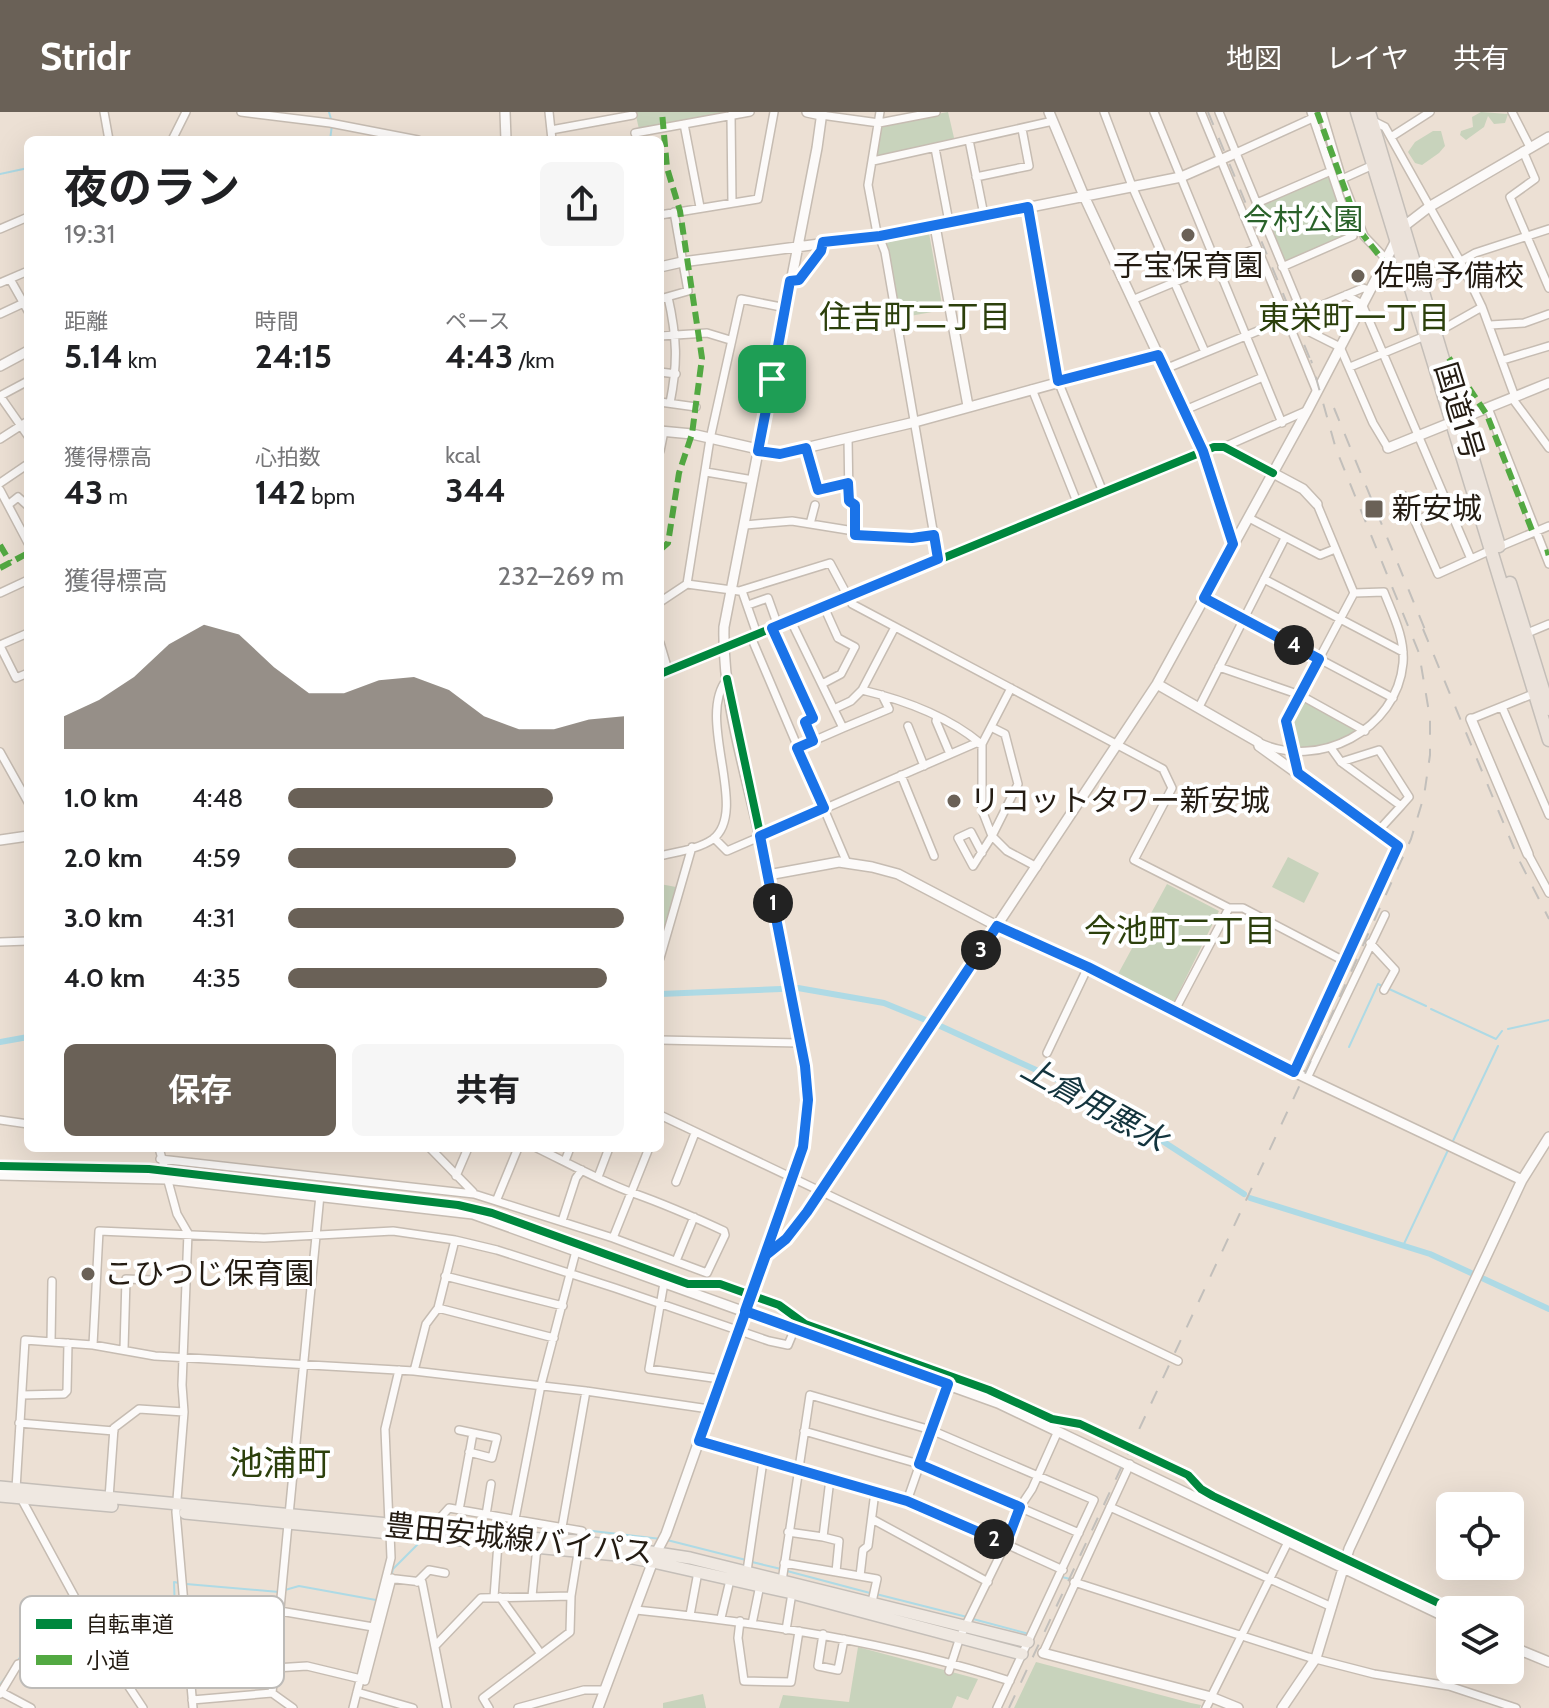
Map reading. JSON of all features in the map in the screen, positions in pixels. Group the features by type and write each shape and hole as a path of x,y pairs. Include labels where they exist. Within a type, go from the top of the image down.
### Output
{"highway":[{"name":"国道1号","path":"1357,112 1403,227 1421,284 1430,335"},
{"name":"国道1号","path":"1370,116 1397,240 1549,709"},
{"name":"国道1号","path":"1495,548 1533,694 1549,740"}],"main road":[{"name":"豊田安城線バイパス","path":"0,1487 19,1493 389,1529 498,1543 579,1547"},
{"name":"豊田安城線バイパス","path":"0,1496 19,1493 109,1498 176,1508"},
{"name":"豊田安城線バイパス","path":"389,1529 431,1528 747,1571 872,1602 1022,1654"},
{"name":"豊田安城線バイパス","path":"655,1557 730,1580 963,1632 1028,1642"}],"street":[{"path":"104,112 108,136"},
{"path":"174,136 186,112"},
{"path":"241,112 397,136"},
{"path":"334,112 334,124"},
{"path":"505,112 506,136"},
{"path":"549,112 552,136"},
{"path":"590,112 591,123"},
{"path":"551,130 632,114 636,136 750,112"},
{"path":"664,214 758,199 774,112"},
{"path":"807,112 879,123 936,112"},
{"path":"880,112 868,185 915,422 938,559"},
{"path":"1104,112 1132,186 1205,352"},
{"path":"1154,112 1282,423"},
{"path":"1201,112 1317,392"},
{"path":"1219,112 1310,332 1340,347 1373,423 1388,448 1549,383"},
{"path":"664,266 796,245 880,236 1181,177 1323,112 1342,179 1364,236 1386,259"},
{"path":"1391,137 1430,112"},
{"path":"1512,112 1535,179 1510,197 1549,288"},
{"path":"598,1708 666,1534 803,1147 808,1100 800,1043 723,649 724,627 737,591 758,451 817,148 821,113"},
{"path":"731,115 732,202"},
{"path":"1282,267 1353,236 1312,115"},
{"path":"1370,116 1385,127 1460,261 1490,325 1513,398 1549,448"},
{"path":"873,161 1022,129 1051,117 1084,196 1203,451 1233,544"},
{"path":"684,124 700,207"},
{"path":"976,177 1029,166 1022,129"},
{"path":"766,1255 786,1239 822,1190 1157,684 1307,411 1403,227 1429,207 1549,137"},
{"path":"969,140 984,215"},
{"path":"935,148 949,222"},
{"path":"1342,179 1398,149"},
{"path":"1257,203 1331,171"},
{"path":"1028,207 1058,381 1103,492"},
{"path":"670,403 676,374 677,335 664,298 688,291 674,212"},
{"path":"0,229 24,219"},
{"path":"935,226 968,406"},
{"path":"1421,284 1480,251 1549,229"},
{"path":"790,281 799,280 821,251 823,242"},
{"path":"1132,300 1257,248"},
{"path":"0,283 24,273"},
{"path":"10,279 24,299"},
{"path":"1303,313 1363,288 1369,290"},
{"path":"1346,295 1362,304 1471,559"},
{"path":"687,584 710,439 741,299 786,308"},
{"path":"0,314 24,303"},
{"path":"1350,367 1430,335 1482,307"},
{"path":"1490,325 1524,323 1549,314"},
{"path":"1165,369 1287,319"},
{"path":"664,336 707,333 730,340"},
{"path":"1503,360 1549,346"},
{"path":"0,366 24,353"},
{"path":"664,431 780,454 915,422 1158,355"},
{"path":"664,372 676,374"},
{"path":"1185,410 1263,377"},
{"path":"0,439 24,423 0,396 24,383"},
{"path":"1032,389 1077,502"},
{"path":"664,402 696,407"},
{"path":"1488,408 1549,564"},
{"path":"664,672 1307,411"},
{"path":"1538,435 1549,430"},
{"path":"848,438 849,501 855,505 855,535 912,538 934,535"},
{"path":"1224,447 1303,489 1317,504 1354,593"},
{"path":"806,448 818,490 848,483"},
{"path":"0,483 24,467"},
{"path":"706,472 753,480"},
{"path":"0,490 24,535"},
{"path":"1404,496 1438,574 1549,526"},
{"path":"8,505 18,497 24,502"},
{"path":"810,524 815,505"},
{"path":"1415,521 1447,507"},
{"path":"1249,518 1320,555 1335,549"},
{"path":"745,525 792,521 854,531"},
{"path":"1199,707 1285,538"},
{"path":"664,599 687,584 737,591 830,563 852,604 1163,769 1172,788 1134,860 1229,908 1243,908 1346,962"},
{"path":"1264,579 1403,652"},
{"path":"0,593 24,582"},
{"path":"737,591 748,605 754,636 797,748 847,863"},
{"path":"1157,684 1258,742 1293,752 1331,748 1365,731 1381,716 1393,698 1401,674 1403,652 1396,621 1384,592 1354,593"},
{"path":"1298,773 1286,721 1354,593"},
{"path":"748,605 768,598 775,627 813,718 805,722 813,741"},
{"path":"1204,598 1393,698"},
{"path":"822,684 841,674 855,647 838,638 824,607"},
{"path":"791,621 843,728"},
{"path":"1525,634 1549,624"},
{"path":"834,709 851,701 862,690 895,627"},
{"path":"24,635 0,645 16,678 24,675"},
{"path":"1219,667 1300,695 1365,731"},
{"path":"664,855 714,838 724,816 724,771 714,718 720,687 727,679"},
{"path":"1011,688 982,744 982,810 992,836 1007,851 1037,867"},
{"path":"862,690 949,720 982,744"},
{"path":"1533,694 1471,719 1528,854 1549,893"},
{"path":"797,748 889,709 882,695"},
{"path":"1502,707 1549,815"},
{"path":"937,716 936,721 950,754"},
{"path":"908,726 924,766"},
{"path":"982,853 1018,784 1005,734 991,727"},
{"path":"1258,742 1259,746 1398,846 1294,1072"},
{"path":"714,838 727,851 976,743 982,744"},
{"path":"1331,748 1341,762 1401,806"},
{"path":"1341,762 1379,750 1409,797 1379,830"},
{"path":"0,752 24,795"},
{"path":"901,775 934,856"},
{"path":"0,840 24,837"},
{"path":"664,944 692,847"},
{"path":"768,875 823,864 847,863 898,874 1294,1072 1522,1180"},
{"path":"1175,1010 1229,908"},
{"path":"1307,1078 1385,915"},
{"path":"0,942 24,941"},
{"path":"1370,943 1395,970 1384,990"},
{"path":"1047,1053 1088,967"},
{"path":"664,1040 800,1043"},
{"path":"664,1118 822,1190 1178,1361"},
{"path":"0,1120 24,1123"},
{"path":"676,1182 695,1133"},
{"path":"1282,1708 1316,1658 1360,1524 1522,1180 1549,1137"},
{"path":"159,1152 177,1214 188,1233 184,1412 176,1508 182,1596"},
{"path":"434,1152 474,1194"},
{"path":"456,1176 466,1152"},
{"path":"497,1199 516,1152"},
{"path":"160,1159 474,1194 613,1238 707,1273 725,1235 724,1231 651,1197 632,1193 546,1152"},
{"path":"565,1161 568,1152"},
{"path":"598,1177 607,1152"},
{"path":"613,1238 647,1152"},
{"path":"562,1221 576,1178 582,1170"},
{"path":"0,1175 166,1179 473,1214 998,1403 1436,1612"},
{"path":"281,1596 320,1195"},
{"path":"676,1261 694,1217"},
{"path":"93,1345 99,1231 264,1238 393,1231 497,1250 788,1345 795,1328"},
{"path":"414,1371 426,1324 438,1308 455,1240"},
{"path":"515,1519 541,1385 576,1251"},
{"path":"445,1276 563,1306"},
{"path":"124,1349 126,1279 152,1280"},
{"path":"51,1342 52,1281"},
{"path":"664,1283 649,1369 720,1379"},
{"path":"438,1308 554,1338"},
{"path":"74,1596 19,1493 19,1423 25,1340 93,1345 155,1356 414,1371 709,1409"},
{"path":"22,1395 64,1394 67,1391 68,1343"},
{"path":"355,1708 390,1578 385,1429 399,1370"},
{"path":"907,1501 948,1384"},
{"path":"562,1527 586,1391"},
{"path":"782,1581 810,1395 931,1430 1094,1500 997,1708"},
{"path":"109,1498 114,1428 139,1409 184,1412"},
{"path":"19,1423 114,1431"},
{"path":"459,1430 497,1438 492,1458 469,1452"},
{"path":"804,1431 919,1464 1079,1533"},
{"path":"949,1667 1020,1507 1039,1475 1058,1431"},
{"path":"459,1510 473,1433"},
{"path":"699,1441 907,1501 1063,1570"},
{"path":"747,1571 763,1461"},
{"path":"1130,1464 1043,1653 1197,1693 1209,1702 1226,1708"},
{"path":"823,1537 830,1479"},
{"path":"486,1515 491,1484"},
{"path":"860,1576 863,1550 868,1546 875,1492"},
{"path":"1110,1507 1332,1607"},
{"path":"431,1528 449,1508 582,1531 571,1596 570,1632 483,1698 489,1708"},
{"path":"872,1519 988,1582"},
{"path":"788,1532 839,1541 836,1572"},
{"path":"1209,1702 1288,1542"},
{"path":"498,1543 497,1597 541,1654"},
{"path":"532,1596 537,1547"},
{"path":"784,1563 877,1579 872,1602"},
{"path":"417,1582 429,1570 445,1573"},
{"path":"690,1615 698,1572"},
{"path":"390,1578 422,1582 447,1708"},
{"path":"360,1692 373,1627 390,1578"},
{"path":"721,1618 730,1580"},
{"path":"1074,1582 1316,1658 1374,1674 1449,1686 1516,1708"},
{"path":"752,1624 760,1585"},
{"path":"786,1630 792,1593"},
{"path":"435,1646 481,1598 571,1596"},
{"path":"636,1610 721,1618 823,1634 1010,1681"},
{"path":"284,1612 373,1627"},
{"path":"740,1621 738,1638 744,1681 791,1682 799,1631"},
{"path":"823,1634 818,1666 838,1670 844,1639"},
{"path":"1524,1652 1549,1662"},
{"path":"20,1663 1,1693 31,1708"},
{"path":"284,1667 307,1666 361,1679"},
{"path":"130,1688 143,1708"},
{"path":"272,1693 273,1688"},
{"path":"522,1707 584,1690 604,1690"},
{"path":"360,1692 413,1708"},
{"path":"192,1704 272,1693 294,1708"},
{"path":"1209,1702 1238,1708"}],"green space":[{"path":"635,112 740,112 639,129"},
{"path":"948,112 955,142 875,159 881,124"},
{"path":"1481,112 1508,114 1505,123 1494,124 1488,116 1484,127 1466,140 1460,135 1461,131 1473,127 1472,117"},
{"path":"1433,131 1441,131 1445,146 1422,165 1415,163 1408,152 1415,142"},
{"name":"今村公園","path":"1328,175 1349,229 1347,235 1285,263 1260,206"},
{"path":"929,233 943,310 899,318 885,243"},
{"path":"1300,699 1359,729 1359,732 1327,746 1298,749 1289,721"},
{"path":"1288,857 1319,873 1304,903 1272,887"},
{"path":"1167,884 1219,911 1174,1002 1118,974"},
{"path":"664,885 676,887 664,930"},
{"path":"858,1647 978,1679 968,1700 957,1696 952,1708 779,1708 783,1695 849,1702"},
{"path":"1036,1662 1201,1705 1200,1708 1014,1708"},
{"path":"703,1694 706,1708 663,1708 663,1703"}],"waterway":[{"path":"329,112 331,119"},
{"path":"331,136 332,125"},
{"path":"0,174 24,169"},
{"path":"1349,1047 1378,984 1382,986"},
{"name":"上倉用悪水","path":"798,988 884,1003 928,1021"},
{"path":"1387,988 1426,1006"},
{"name":"上倉用悪水","path":"664,994 781,989"},
{"path":"1431,1009 1496,1039 1502,1031"},
{"path":"1508,1029 1549,1020"},
{"name":"上倉用悪水","path":"938,1025 1093,1096 1244,1194"},
{"name":"上倉用悪水","path":"0,1042 24,1038"},
{"path":"1452,1143 1498,1046"},
{"path":"1403,1246 1449,1148"},
{"name":"上倉用悪水","path":"1250,1198 1430,1254 1549,1309"},
{"path":"447,1516 450,1512 471,1515"},
{"path":"584,1530 661,1539"},
{"path":"391,1577 393,1569 422,1540"},
{"path":"667,1540 746,1560"},
{"path":"752,1562 781,1569"},
{"path":"787,1571 870,1593"},
{"path":"1062,1577 1074,1580"},
{"path":"174,1596 174,1582 179,1583"},
{"path":"186,1584 279,1592"},
{"path":"285,1590 299,1586 376,1600"},
{"path":"876,1594 967,1617"},
{"path":"973,1619 1029,1634"},
{"path":"0,1685 20,1657"}],"railway":[{"path":"1208,112 1315,371"},
{"path":"1009,1708 1304,1076 1411,839 1424,796 1430,755 1430,718 1419,653 1336,449 1311,360"},
{"path":"1334,408 1428,637"},
{"path":"1423,629 1518,858 1549,919"}],"marked path":[{"path":"662,112 667,168 680,211 702,358 692,434 679,473 668,543 664,546"},
{"path":"1317,112 1360,231 1403,286"},
{"path":"1449,358 1487,415 1533,533"},
{"path":"0,545 10,562"},
{"path":"1545,553 1549,552"},
{"path":"0,568 24,555"}],"cycle path":[{"path":"664,672 1214,447 1224,447 1273,473"},
{"path":"727,679 765,857 805,1066 808,1100 803,1147 766,1255"},
{"path":"0,1166 149,1169 458,1205 492,1213 688,1284 720,1284 779,1305 805,1324 989,1390 1052,1419 1080,1424 1188,1475 1213,1496 1436,1602"}],"place":[{"name":"子宝保育園","path":"1188,235"},
{"name":"佐鳴予備校","path":"1358,276"},
{"name":"新安城","path":"1374,509"},
{"name":"リコットタワー新安城","path":"954,801"},
{"name":"こひつじ保育園","path":"88,1274"}],"district":[{"name":"住吉町二丁目","path":"915,317"},
{"name":"東栄町一丁目","path":"1354,318"},
{"name":"今池町二丁目","path":"1180,931"},
{"name":"池浦町","path":"280,1463"}],"route":[{"path":"772,379 758,451 780,454 806,448 818,490 848,483 849,501 855,505 855,535 912,538 934,535 938,559 772,628 813,718 805,722 813,741 797,748 824,808 760,836 805,1066 808,1100 803,1147 745,1311 948,1384 919,1464 1020,1507 1006,1544 907,1501 699,1441 709,1409 745,1311 766,1255 786,1239 807,1212 997,926 1088,967 1294,1072 1398,846 1298,773 1286,721 1319,659 1204,598 1233,544 1203,451 1158,355 1058,381 1028,207 880,236 823,242 821,251 799,280 790,281 772,379"}]}
